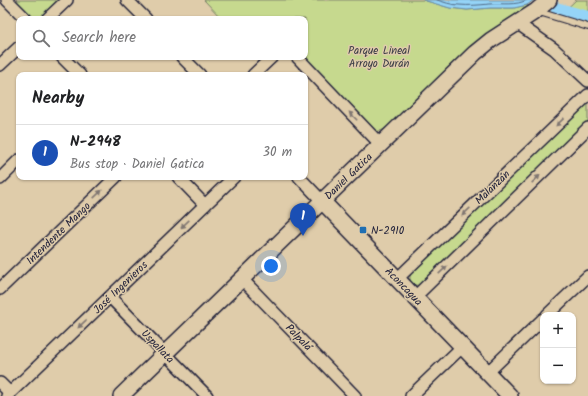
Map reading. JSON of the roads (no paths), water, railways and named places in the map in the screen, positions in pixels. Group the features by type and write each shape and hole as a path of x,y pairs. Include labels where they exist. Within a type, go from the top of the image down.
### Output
{"main road":[{"name":"Daniel Gatica","path":"121,396 475,53 491,40 536,11 549,0"},
{"name":"Aconcagua","path":"322,201 510,396"}],"street":[{"path":"7,0 23,16"},
{"path":"50,16 67,0"},
{"path":"127,0 143,16"},
{"path":"517,23 554,49 588,81"},
{"path":"0,65 16,50"},
{"path":"65,60 77,72"},
{"path":"185,60 197,72"},
{"path":"256,72 269,60"},
{"path":"300,60 380,144"},
{"name":"Malanzán","path":"397,279 588,95"},
{"path":"415,298 588,128"},
{"path":"0,178 16,163"},
{"name":"Intendente Mango","path":"0,289 113,180"},
{"path":"181,180 205,204"},
{"name":"José Ingenieros","path":"9,395 231,180"},
{"name":"Aconcagua","path":"302,180 322,201"},
{"path":"550,312 588,276"},
{"name":"Palpalá","path":"242,278 355,396"},
{"name":"Uspallata","path":"110,297 206,396"},
{"path":"487,373 540,322"},
{"path":"412,396 462,347"},
{"path":"0,383 9,395"}],"lane":[{"path":"536,11 588,27"}],"water":[{"path":"423,0 534,0 527,5 514,8 467,10 450,8"}],"waterway":[{"path":"556,8 588,17"}],"place":[{"name":"N-2910","path":"363,230"},
{"name":"N-2948","path":"303,236"}],"park label":[{"name":"Parque Lineal Arroyo Durán","path":"379,56"}]}
